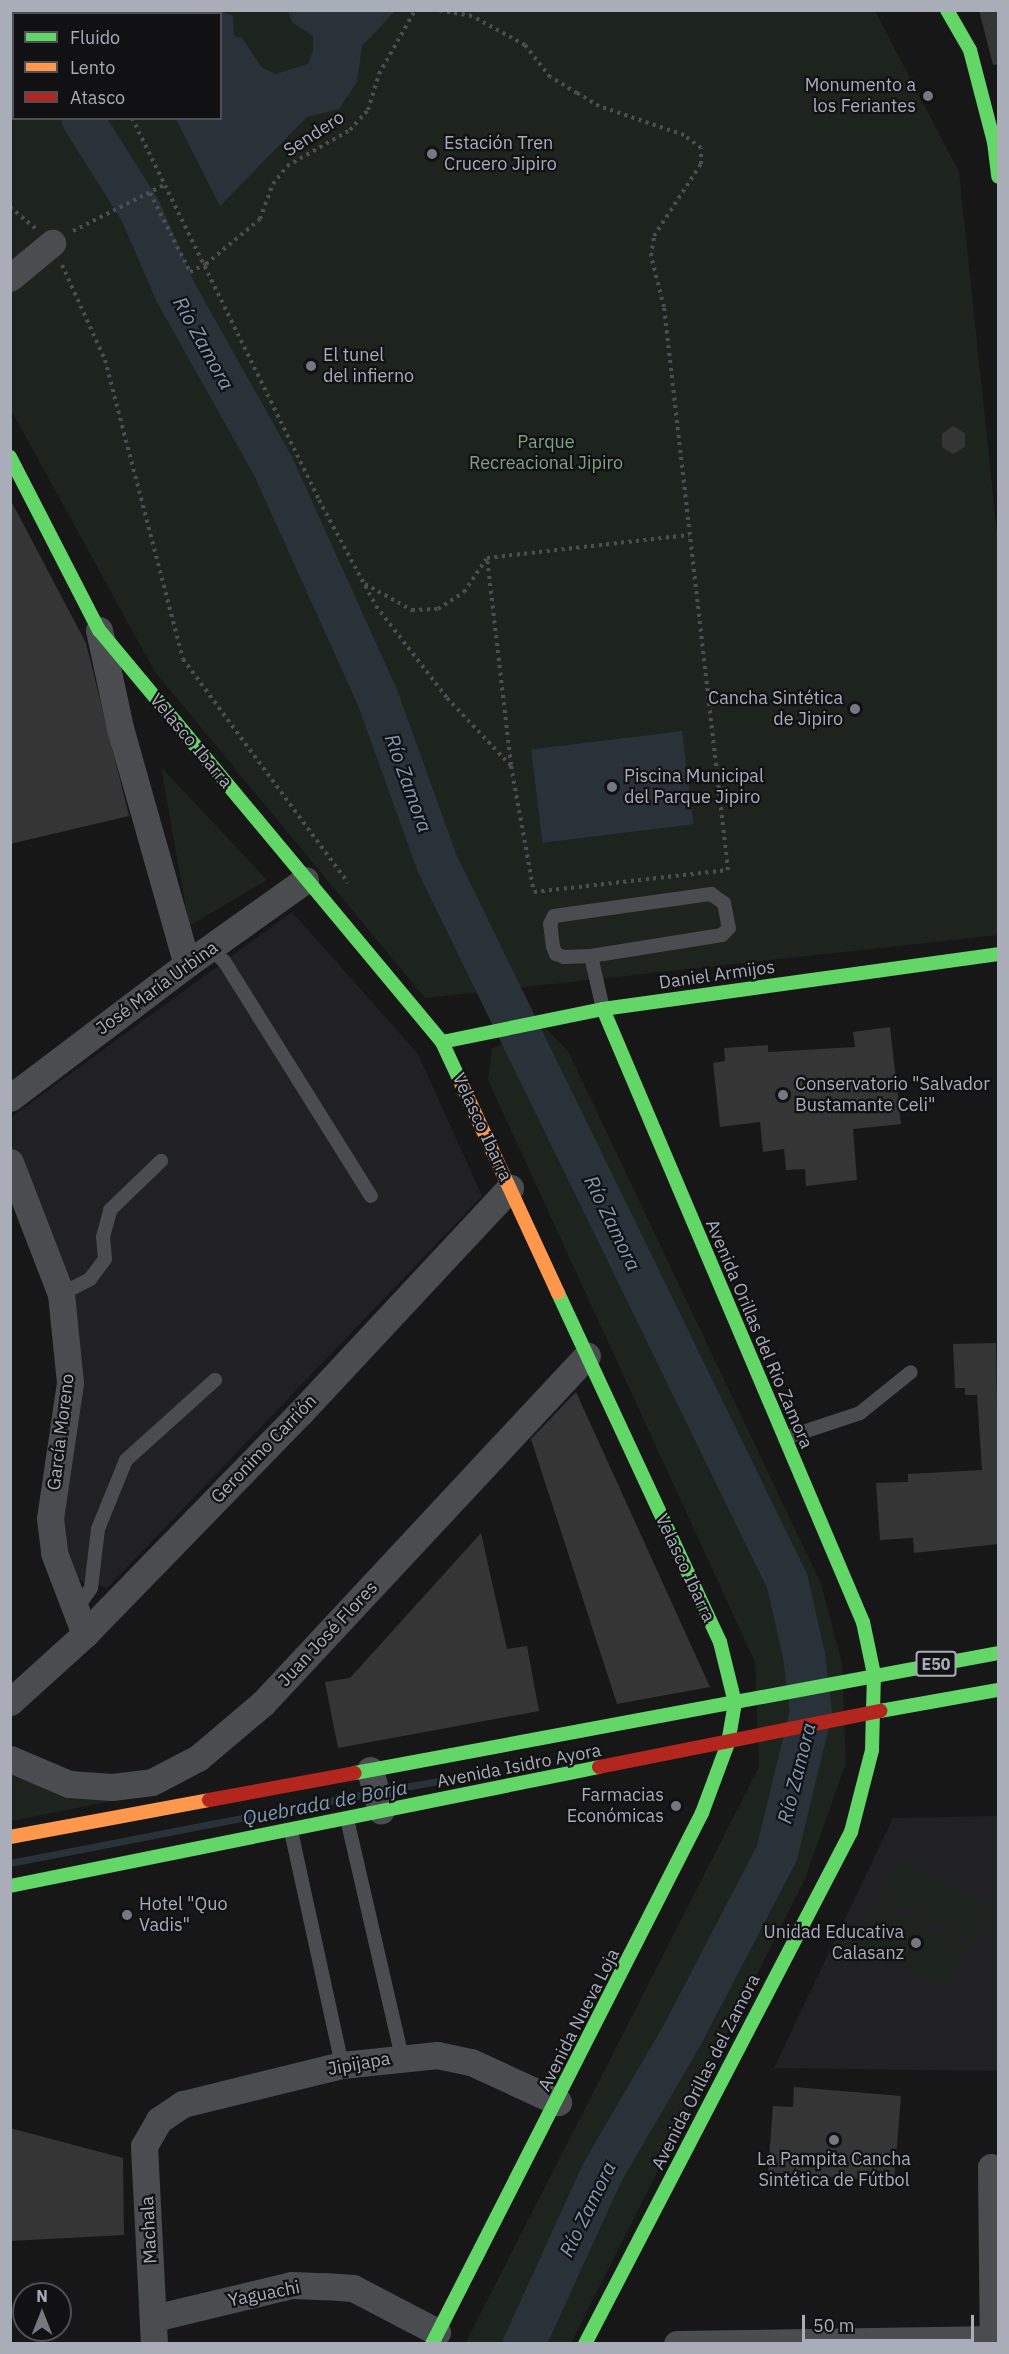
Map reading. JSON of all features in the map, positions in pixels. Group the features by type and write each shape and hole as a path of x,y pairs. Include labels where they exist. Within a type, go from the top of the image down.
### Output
{"main road":[{"path":"947,10 970,50 997,142 999,177"},
{"name":"Velasco Ibarra","path":"10,457 99,630 442,1042 720,1642 735,1703"},
{"name":"Daniel Armijos","path":"442,1042 603,1010 999,954"},
{"name":"Avenida Orillas del Rio Zamora","path":"603,1010 783,1438 864,1622 869,1675"},
{"name":"Avenida Isidro Ayora","path":"10,1836 735,1703 869,1675 999,1653"},
{"name":"Avenida Orillas del Zamora","path":"585,2343 851,1832 864,1793 869,1675"},
{"name":"Avenida Isidro Ayora","path":"10,1886 868,1713 999,1690"},
{"name":"Avenida Nueva Loja","path":"435,2338 558,2102 702,1813 728,1743 735,1703"}],"street":[{"path":"10,278 52,243"},
{"name":"Velasco Ibarra","path":"99,630 120,728 187,964"},
{"name":"José María Urbina","path":"10,1098 187,964 305,880"},
{"name":"García Moreno","path":"10,1162 61,1294 70,1383 50,1518 54,1553 80,1622"},
{"name":"Geronimo Carrión","path":"10,1702 80,1622 300,1413 510,1188"},
{"name":"Juan José Flores","path":"10,1759 69,1784 112,1787 152,1782 198,1758 263,1703 587,1356"},
{"path":"370,1770 381,1811"},
{"path":"10,1903 76,1871"},
{"name":"Jipijapa","path":"159,2120 183,2104 342,2065 437,2055 471,2062 558,2102"},
{"name":"Machala","path":"154,2331 144,2146 159,2120"},
{"path":"677,2343 995,2340 991,2167"},
{"name":"Yaguachi","path":"154,2331 291,2285 353,2288 435,2338"}],"lane":[{"path":"711,894 724,903 729,928 722,935 591,956 556,954 550,924 554,916 711,894"},
{"path":"210,949 224,961 371,1196"},
{"path":"591,956 603,1010"},
{"path":"61,1294 90,1279 105,1259 103,1237 110,1210 162,1161"},
{"path":"783,1438 860,1413 911,1372"},
{"path":"80,1622 91,1588 98,1529 126,1460 215,1380"},
{"path":"347,1819 402,2057"},
{"path":"291,1831 342,2065"}],"path":[{"name":"Sendero","path":"148,194 190,272 206,264 260,219 273,184 287,166 350,130 368,110 379,74 415,10"},
{"path":"438,10 472,16 525,45 550,77 599,106 684,135 701,148 701,164 654,236 651,255 664,307 728,870 534,892 511,766 487,558"},
{"path":"133,120 206,264 318,500 376,606 447,698 511,766"},
{"path":"82,225 166,184"},
{"path":"52,243 105,360 183,659 351,886"},
{"path":"364,584 412,610 438,609 464,592 487,558 689,535"}],"shaded area":[{"path":"122,11 220,11 233,16 234,36 242,38 262,68 276,74 308,64 313,51 313,36 292,22 288,11 395,11 362,46 357,82 339,109 307,117 220,206 177,120 222,120 222,12"},
{"name":"Piscina Municipal del Parque Jipiro","path":"682,731 693,824 543,843 531,750"},
{"path":"292,912 418,1054 482,1196 107,1588 78,1580 49,1522 76,1389 11,1154 10,1118"},
{"name":"Unidad Educativa Calasanz","path":"998,1816 998,2071 774,2068 893,1818"}],"green space":[{"name":"Parque Recreacional Jipiro","path":"11,11 875,11 959,172 998,542 998,935 425,998 155,672 11,410"},
{"path":"161,767 267,880 189,926"},
{"path":"546,1029 568,1051 821,1584 842,1664 846,1763 804,1881 571,2343 465,2344 759,1767 755,1662 488,1080 492,1048"},
{"path":"10,1775 73,1798 117,1800 11,1821"},
{"path":"900,1860 993,1907 974,1944 881,1897"},
{"path":"880,1904 967,1947 947,1988 860,1945"}],"building":[{"path":"979,10 999,10 999,64 993,65"},
{"path":"953,426 965,433 965,447 953,454 942,447 942,434"},
{"path":"10,499 86,643 129,816 10,844"},
{"name":"Conservatorio \"Salvador Bustamante Celi\"","path":"890,1027 901,1124 853,1129 857,1180 806,1186 805,1169 786,1170 784,1149 763,1152 760,1122 720,1127 713,1063 725,1061 724,1048 768,1045 768,1052 855,1047 853,1032"},
{"path":"996,1343 999,1544 914,1553 913,1538 880,1540 876,1483 908,1482 908,1474 982,1470 977,1395 965,1395 965,1388 955,1388 953,1344"},
{"path":"576,1392 710,1687 617,1704 531,1439"},
{"path":"481,1533 507,1649 527,1646 539,1711 338,1748 325,1682 350,1678"},
{"name":"La Pampita Cancha Sintética de Fútbol","path":"794,2087 901,2096 894,2182 768,2172 773,2106 793,2107"},
{"path":"10,2128 123,2158 124,2235 10,2241"}],"waterway":[{"name":"Río Zamora","path":"83,120 140,210 176,293 273,466 377,696 437,863 787,1581 804,1655 811,1712 777,1853 684,2032 602,2173 524,2344"},
{"name":"Quebrada de Borja","path":"381,1791 491,1772"},
{"name":"Quebrada de Borja","path":"10,1863 370,1793"}],"traffic: fast":[{"path":"947,10 970,50 994,142 998,177"},
{"path":"10,457 99,630 442,1042 461,1083"},
{"path":"442,1042 603,1009 998,954"},
{"path":"603,1009 863,1622 874,1674"},
{"path":"558,1293 720,1642 735,1703"},
{"path":"355,1773 998,1653"},
{"path":"585,2344 851,1832 872,1750 874,1674"},
{"path":"880,1711 998,1690"},
{"path":"432,2344 702,1813 728,1743 735,1703"},
{"path":"10,1886 599,1767"}],"traffic: slow":[{"path":"461,1083 558,1293"},
{"path":"10,1837 209,1800"}],"traffic: jam":[{"path":"599,1767 880,1711"},
{"path":"209,1800 355,1773"}],"place":[{"name":"Monumento a los Feriantes","path":"928,96"},
{"name":"Estación Tren Crucero Jipiro","path":"432,154"},
{"name":"El tunel del infierno","path":"311,366"},
{"name":"Cancha Sintética de Jipiro","path":"855,709"},
{"name":"Piscina Municipal del Parque Jipiro","path":"612,787"},
{"name":"Conservatorio \"Salvador Bustamante Celi\"","path":"783,1095"},
{"name":"Farmacias Económicas","path":"676,1806"},
{"name":"Hotel \"Quo Vadis\"","path":"127,1915"},
{"name":"Unidad Educativa Calasanz","path":"916,1943"},
{"name":"La Pampita Cancha Sintética de Fútbol","path":"834,2140"}]}
